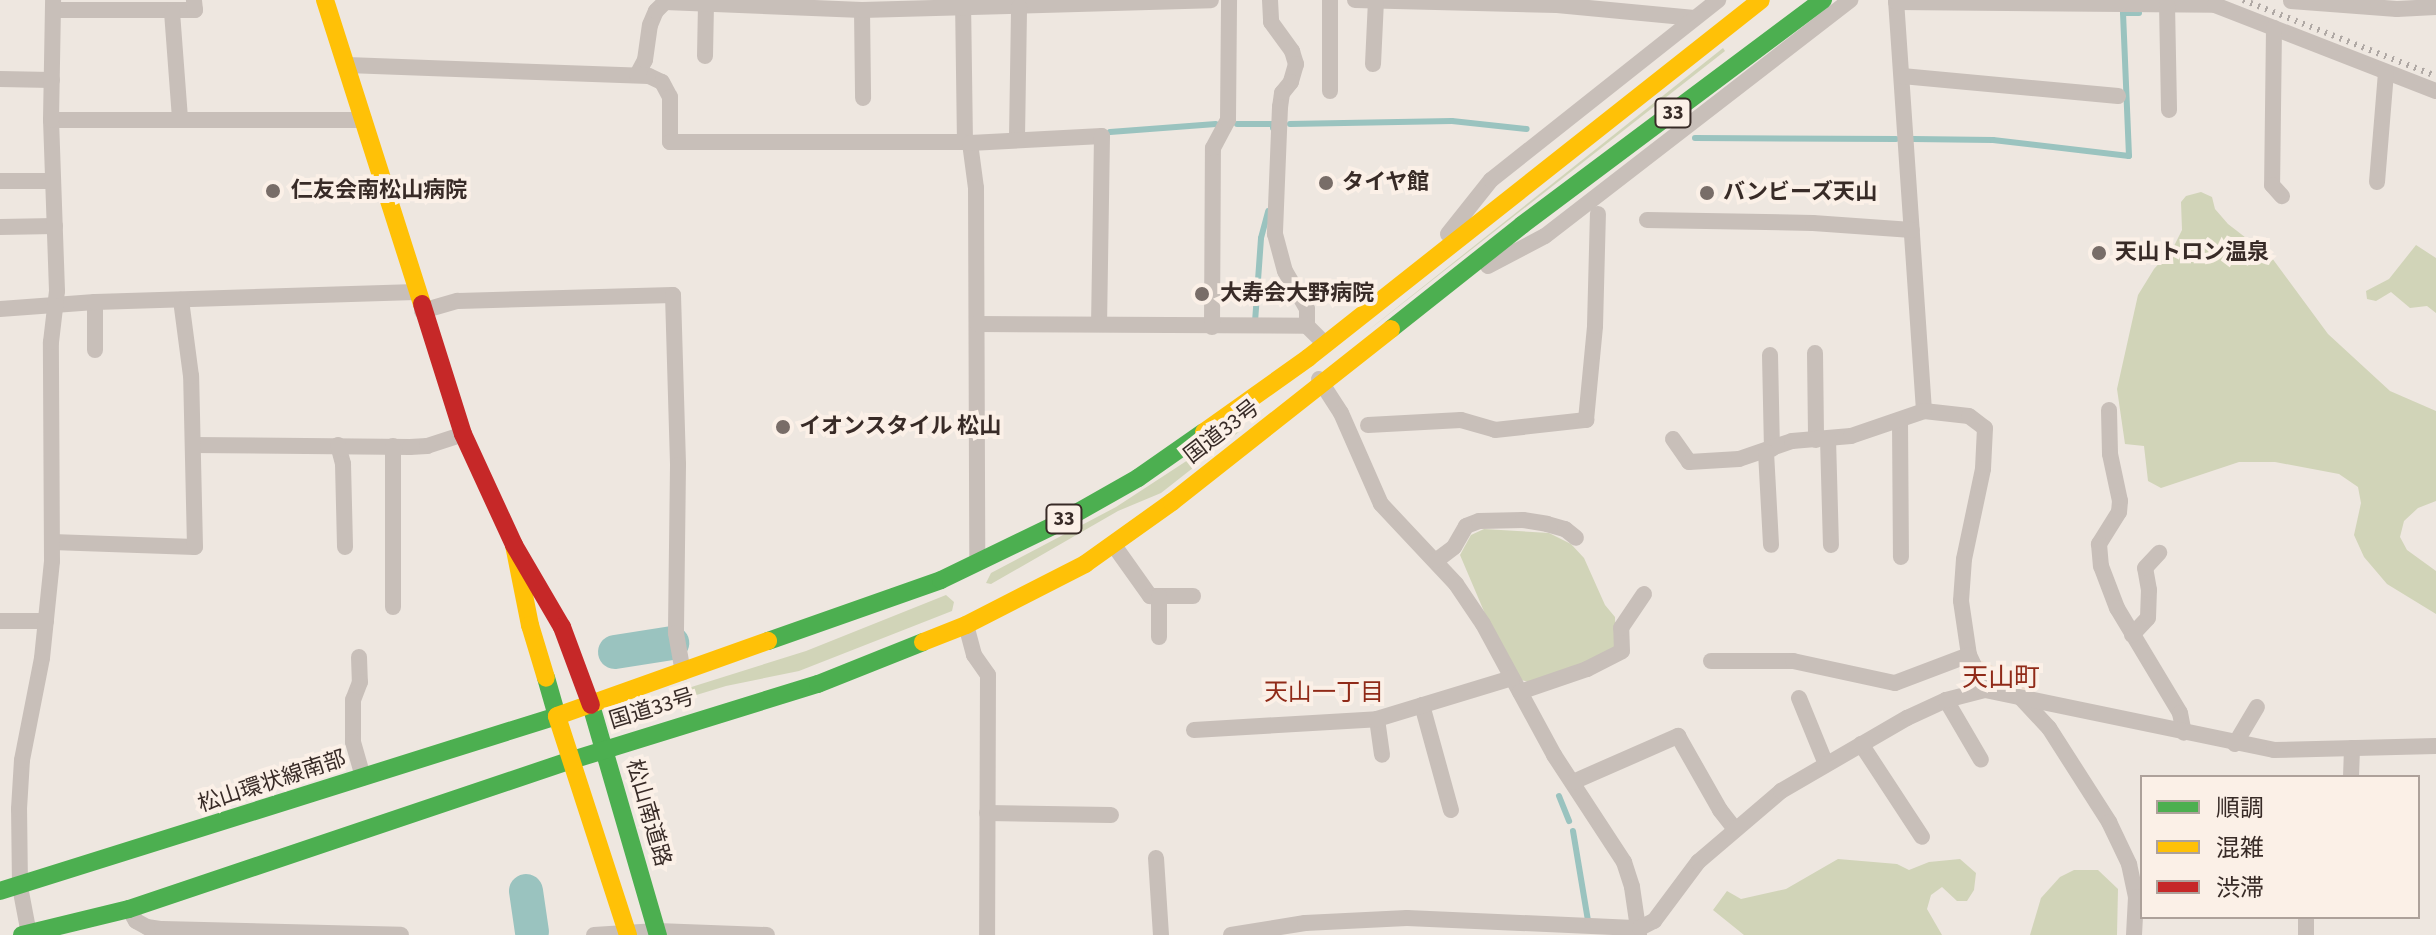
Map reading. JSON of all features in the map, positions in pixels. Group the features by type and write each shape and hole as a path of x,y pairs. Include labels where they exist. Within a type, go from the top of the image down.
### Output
{"main road":[{"path":"325,0 463,434 514,545 530,625 627,933"},
{"name":"国道33号","path":"557,716 941,580 1138,478 1308,358 1503,200 1761,0"},
{"name":"国道33号","path":"572,760 818,684 966,625 1085,564 1522,225 1823,0"},
{"name":"松山南道路","path":"514,545 562,627 591,705 658,933"},
{"name":"松山環状線南部","path":"0,891 557,716"},
{"path":"25,934 129,909 572,760"}],"street":[{"path":"25,934 20,887 22,760 46,621 52,542 51,342 55,306 51,120 53,5 172,12 195,10 194,0"},
{"path":"637,75 645,60 650,25 665,1 862,10 1211,0"},
{"path":"1212,327 1213,148 1228,120 1229,0"},
{"path":"1270,0 1271,22 1292,51 1296,64 1280,107 1275,234 1285,271 1307,309 1307,326 1325,344"},
{"path":"1330,0 1330,91"},
{"path":"1355,0 1596,5 1694,18"},
{"path":"1373,64 1376,0"},
{"path":"1414,275 1491,180 1718,0"},
{"path":"1432,296 1545,236 1850,0"},
{"path":"1924,411 1896,1 2215,5 2436,91"},
{"path":"2291,1 2397,9 2436,7"},
{"path":"705,56 706,3"},
{"path":"2167,4 2175,102"},
{"path":"963,5 968,142 976,188 977,563"},
{"path":"1017,138 1019,7"},
{"path":"862,10 863,98"},
{"path":"172,12 180,118"},
{"path":"2274,28 2272,185 2282,196"},
{"path":"347,65 656,78 667,87 670,142 968,142 1102,136 1099,324"},
{"path":"2377,182 2386,72"},
{"path":"1902,76 2118,96"},
{"path":"0,79 52,80"},
{"path":"51,120 364,120"},
{"path":"0,181 53,181"},
{"path":"1368,425 1446,420 1495,430 1586,420 1595,326 1598,214"},
{"path":"1647,220 1813,223 1912,230"},
{"path":"0,227 55,226"},
{"path":"0,309 95,302 416,292"},
{"path":"422,311 458,301 673,295 678,465 676,621 683,672"},
{"path":"52,542 195,547 191,376 181,300"},
{"path":"95,302 95,350"},
{"path":"977,324 1307,326"},
{"path":"1815,353 1831,545"},
{"path":"1770,355 1771,545"},
{"path":"1308,358 1341,413 1381,504 1437,560 1483,624 1573,782 1624,862 1639,932"},
{"path":"2109,410 2110,454 2120,501 2119,512 2099,544 2101,566 2117,608 2180,713 2184,733"},
{"path":"1673,439 1689,462 1739,459 1792,441 1851,436 1924,411 1969,416 1985,428 1983,469 1961,583 1969,655 1985,690"},
{"path":"1900,421 1901,557"},
{"path":"193,445 427,446 463,434"},
{"path":"338,445 343,464 345,547"},
{"path":"393,446 393,607"},
{"path":"1437,560 1454,547 1466,526 1479,521 1523,520 1547,524 1565,529 1576,538"},
{"path":"1113,544 1150,596 1193,596"},
{"path":"2132,635 2148,618 2149,590 2145,568 2159,553"},
{"path":"1194,730 1377,719 1422,705 1587,669 1622,651 1621,628 1644,594"},
{"path":"1159,596 1159,637"},
{"path":"0,621 46,621"},
{"path":"966,625 974,655 988,675 987,935"},
{"path":"1711,661 1793,661 1895,683 1969,655"},
{"path":"359,657 360,682 353,700 353,742 363,778"},
{"path":"1231,935 1256,929 1354,927 1639,932 1654,921 1698,862 1781,791 1861,744 1946,700 1985,690 2274,750 2436,746"},
{"path":"1799,698 1826,764"},
{"path":"2021,698 2049,728 2136,870 2134,935"},
{"path":"1946,700 1981,760"},
{"path":"1422,705 1451,810"},
{"path":"2235,744 2257,707"},
{"path":"1377,719 1382,755"},
{"path":"1573,782 1678,736 1720,810 1735,829"},
{"path":"1861,744 1922,837"},
{"path":"2351,775 2352,748"},
{"path":"987,813 1111,815"},
{"path":"1156,858 1161,935"},
{"path":"129,909 136,921 147,927 206,932 401,935"},
{"path":"594,935 767,935"}],"green space":[{"path":"1723,48 1725,51 1361,336"},
{"path":"2201,192 2212,197 2215,209 2228,224 2272,258 2328,334 2390,391 2436,411 2436,501 2418,508 2404,521 2400,537 2407,550 2436,571 2436,614 2387,584 2364,557 2354,535 2361,503 2358,487 2339,474 2275,462 2239,462 2161,488 2148,481 2144,446 2125,444 2117,389 2138,295 2154,269 2173,248 2182,230 2181,202 2186,196"},
{"path":"2416,245 2436,258 2436,313 2427,306 2410,308 2391,292 2376,301 2367,299 2366,291 2389,279"},
{"path":"1237,428 1240,431 1161,493 1118,511 991,584 986,583 991,573 1116,507"},
{"path":"1484,529 1549,533 1571,544 1584,558 1605,605 1615,617 1616,647 1586,663 1532,683 1521,680 1486,616 1460,555 1471,535"},
{"path":"946,595 954,602 952,611 799,671 726,686 637,713 634,710 634,705 806,651"},
{"path":"1838,859 1897,864 1909,870 1929,862 1960,859 1976,873 1974,890 1967,901 1957,901 1942,887 1931,895 1927,909 1942,935 1744,935 1713,910 1727,891 1741,899 1786,889"},
{"path":"2074,870 2098,870 2118,889 2117,935 2030,935 2041,898 2060,877"}],"shaded area":[{"path":"1977,659 2023,679 2035,693 1992,682"}],"waterway":[{"path":"1913,139 1993,140 2129,156 2123,13 2139,13"},
{"path":"1290,124 1452,121 1527,129"},
{"path":"1110,132 1216,124"},
{"path":"1237,124 1273,124 1273,128"},
{"path":"1695,138 1896,139"},
{"path":"1255,322 1261,238 1268,211"},
{"path":"615,652 672,643"},
{"path":"1559,796 1569,821"},
{"path":"1573,831 1588,921"},
{"path":"526,891 532,932"}],"railway":[{"path":"2243,0 2436,76"}],"traffic: fast":[{"path":"1391,329 1522,225 1823,0"},
{"path":"768,641 941,580 1057,524 1138,478 1204,432"},
{"path":"572,760 818,684 923,642"},
{"path":"0,891 557,716 546,678"},
{"path":"591,705 658,935"},
{"path":"22,935 129,909 572,760"}],"traffic: slow":[{"path":"325,0 422,304"},
{"path":"1204,432 1308,358 1761,0"},
{"path":"923,642 966,625 1085,564 1172,502 1391,329"},
{"path":"514,545 530,625 546,678"},
{"path":"628,935 557,716 768,641"}],"traffic: jam":[{"path":"422,304 463,434 514,545 562,627 591,705"}],"place":[{"name":"タイヤ館","path":"1326,183"},
{"name":"仁友会南松山病院","path":"273,191"},
{"name":"バンビーズ天山","path":"1707,193"},
{"name":"天山トロン温泉","path":"2099,253"},
{"name":"大寿会大野病院","path":"1202,294"},
{"name":"イオンスタイル 松山","path":"783,427"}],"district":[{"name":"天山町","path":"2001,678"},
{"name":"天山一丁目","path":"1324,693"}]}
